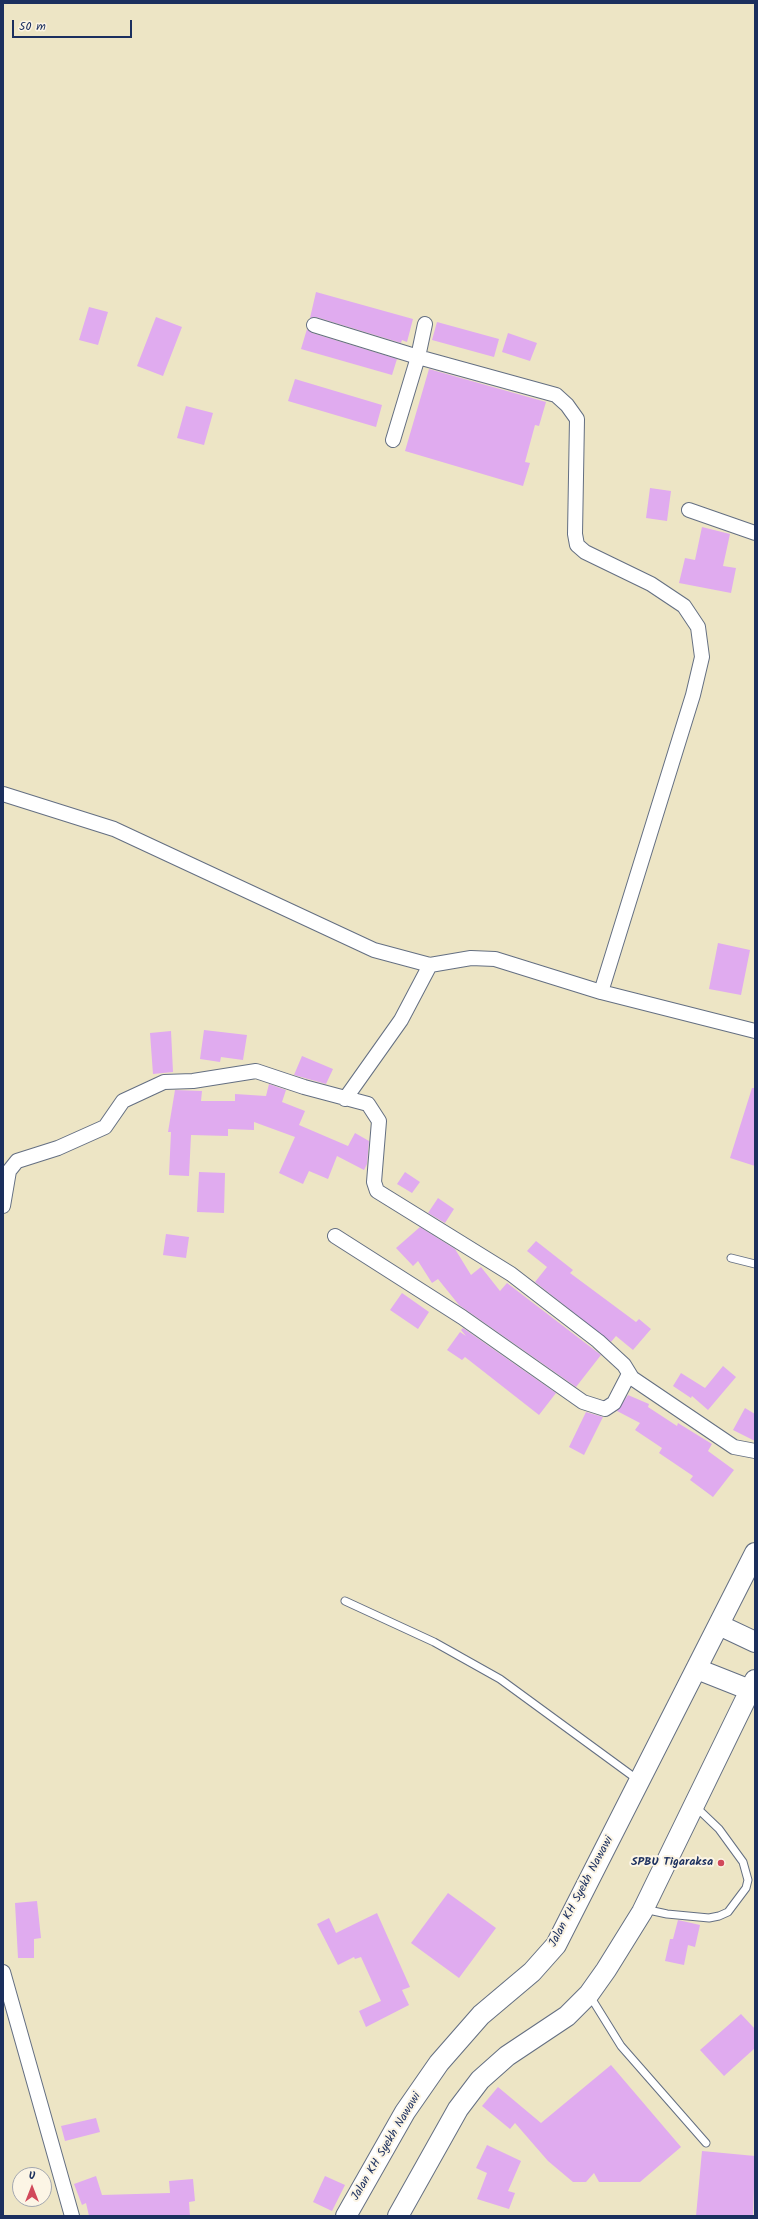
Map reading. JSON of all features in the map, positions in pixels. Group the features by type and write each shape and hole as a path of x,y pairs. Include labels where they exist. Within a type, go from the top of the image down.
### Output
{"main road":[{"name":"Jalan KH Syekh Nawawi","path":"346,2216 405,2112 438,2063 481,2015 532,1972 556,1945 755,1553"},
{"path":"719,1625 755,1642"},
{"path":"398,2216 458,2109 480,2080 507,2056 567,2016 589,1994 606,1970 644,1909 753,1685 697,1668"}],"street":[{"path":"393,440 418,357 425,324"},
{"path":"314,325 418,357 556,395 567,405 577,419 575,534 577,545 585,552 651,584 684,606 698,627 702,658 693,695 601,992"},
{"path":"689,510 755,533"},
{"path":"3,794 114,829 374,950 430,965 471,958 495,959 601,992 755,1031"},
{"path":"345,1099 401,1020 430,965"},
{"path":"3,1206 9,1171 17,1161 58,1148 105,1127 123,1101 164,1082 193,1081 256,1071 345,1099 368,1104 380,1120 374,1182 377,1191 511,1274 598,1341 624,1365 632,1378 734,1447 755,1451"},
{"path":"335,1236 462,1317 583,1402 605,1409 614,1403 629,1374"},
{"path":"3,1972 6,1992 72,2216"}],"lane":[{"path":"731,1258 755,1264"},
{"path":"345,1601 434,1642 500,1679 640,1781"},
{"path":"644,1909 709,1918 719,1916 728,1912 746,1888 746,1870 736,1850 720,1829 694,1805"},
{"path":"589,1994 621,2046 706,2143"}],"building":[{"path":"316,292 413,319 407,342 402,340 401,343 316,317 310,318"},
{"path":"89,307 108,312 98,345 79,340"},
{"path":"156,317 182,327 163,376 137,366"},
{"path":"437,322 499,339 494,357 432,340"},
{"path":"307,329 312,333 397,359 392,375 301,349"},
{"path":"508,333 537,343 530,361 502,352"},
{"path":"429,369 546,402 539,426 535,425 525,462 530,463 523,486 405,451"},
{"path":"295,379 382,405 376,427 288,401"},
{"path":"186,406 213,413 204,445 177,438"},
{"path":"650,488 671,491 667,521 646,518"},
{"path":"702,527 730,534 723,566 736,568 731,593 679,583 685,558 695,560"},
{"path":"718,943 750,950 741,995 709,989"},
{"path":"204,1030 247,1035 243,1060 221,1057 220,1062 200,1059"},
{"path":"171,1031 173,1072 153,1074 150,1033"},
{"path":"302,1056 333,1069 326,1084 294,1075"},
{"path":"269,1084 286,1090 282,1102 305,1111 299,1125 348,1146 355,1133 369,1141 367,1164 364,1170 337,1156 328,1179 309,1171 303,1184 279,1173 295,1137 254,1122 254,1130 228,1129 228,1136 191,1135 189,1176 169,1175 171,1132 168,1132 175,1090 202,1091 201,1101 235,1101 235,1094 266,1096"},
{"path":"752,1088 755,1088 755,1166 730,1158"},
{"path":"199,1172 225,1173 224,1213 197,1212"},
{"path":"405,1172 420,1182 412,1193 397,1184"},
{"path":"438,1198 454,1209 445,1223 428,1213"},
{"path":"420,1227 455,1249 471,1275 481,1267 500,1291 507,1283 601,1355 576,1387 459,1305 438,1279 432,1283 418,1261 413,1266 396,1248"},
{"path":"166,1234 189,1237 186,1258 163,1255"},
{"path":"536,1241 573,1270 570,1273 636,1322 639,1319 651,1329 633,1350 616,1336 611,1342 535,1282 547,1267 527,1251"},
{"path":"402,1293 429,1312 418,1329 390,1310"},
{"path":"463,1328 556,1393 539,1415 465,1357 462,1360 447,1350 460,1332 466,1336 461,1330"},
{"path":"723,1366 736,1377 708,1410 692,1396 691,1398 673,1386 681,1373 705,1388"},
{"path":"628,1395 649,1404 648,1407 677,1426 678,1423 712,1444 708,1451 734,1470 713,1497 690,1480 693,1476 659,1453 662,1448 635,1430 640,1423 617,1411"},
{"path":"745,1408 755,1414 755,1441 733,1430"},
{"path":"586,1412 603,1417 584,1455 569,1447"},
{"path":"448,1893 496,1928 459,1978 411,1943"},
{"path":"37,1901 41,1938 34,1939 34,1958 18,1958 15,1903"},
{"path":"377,1913 410,1987 402,1990 409,2005 366,2027 359,2011 381,2001 361,1957 355,1959 354,1957 338,1965 317,1924 329,1918 336,1933"},
{"path":"678,1920 700,1925 695,1947 688,1945 684,1965 665,1961 670,1939 673,1939"},
{"path":"741,2014 755,2029 755,2048 724,2076 700,2050"},
{"path":"611,2065 681,2147 640,2182 599,2182 594,2173 586,2182 573,2182 548,2161 515,2123 510,2129 482,2106 498,2087 541,2123"},
{"path":"96,2118 100,2132 65,2141 61,2126"},
{"path":"487,2145 521,2161 508,2191 515,2193 509,2209 477,2199 487,2173 476,2168"},
{"path":"702,2151 755,2156 753,2216 696,2216"},
{"path":"96,2176 102,2195 170,2193 169,2181 193,2179 195,2201 189,2202 190,2216 89,2216 86,2203 82,2205 74,2184"},
{"path":"325,2176 345,2185 332,2211 313,2202"}],"place":[{"name":"SPBU Tigaraksa","path":"721,1863"}]}
